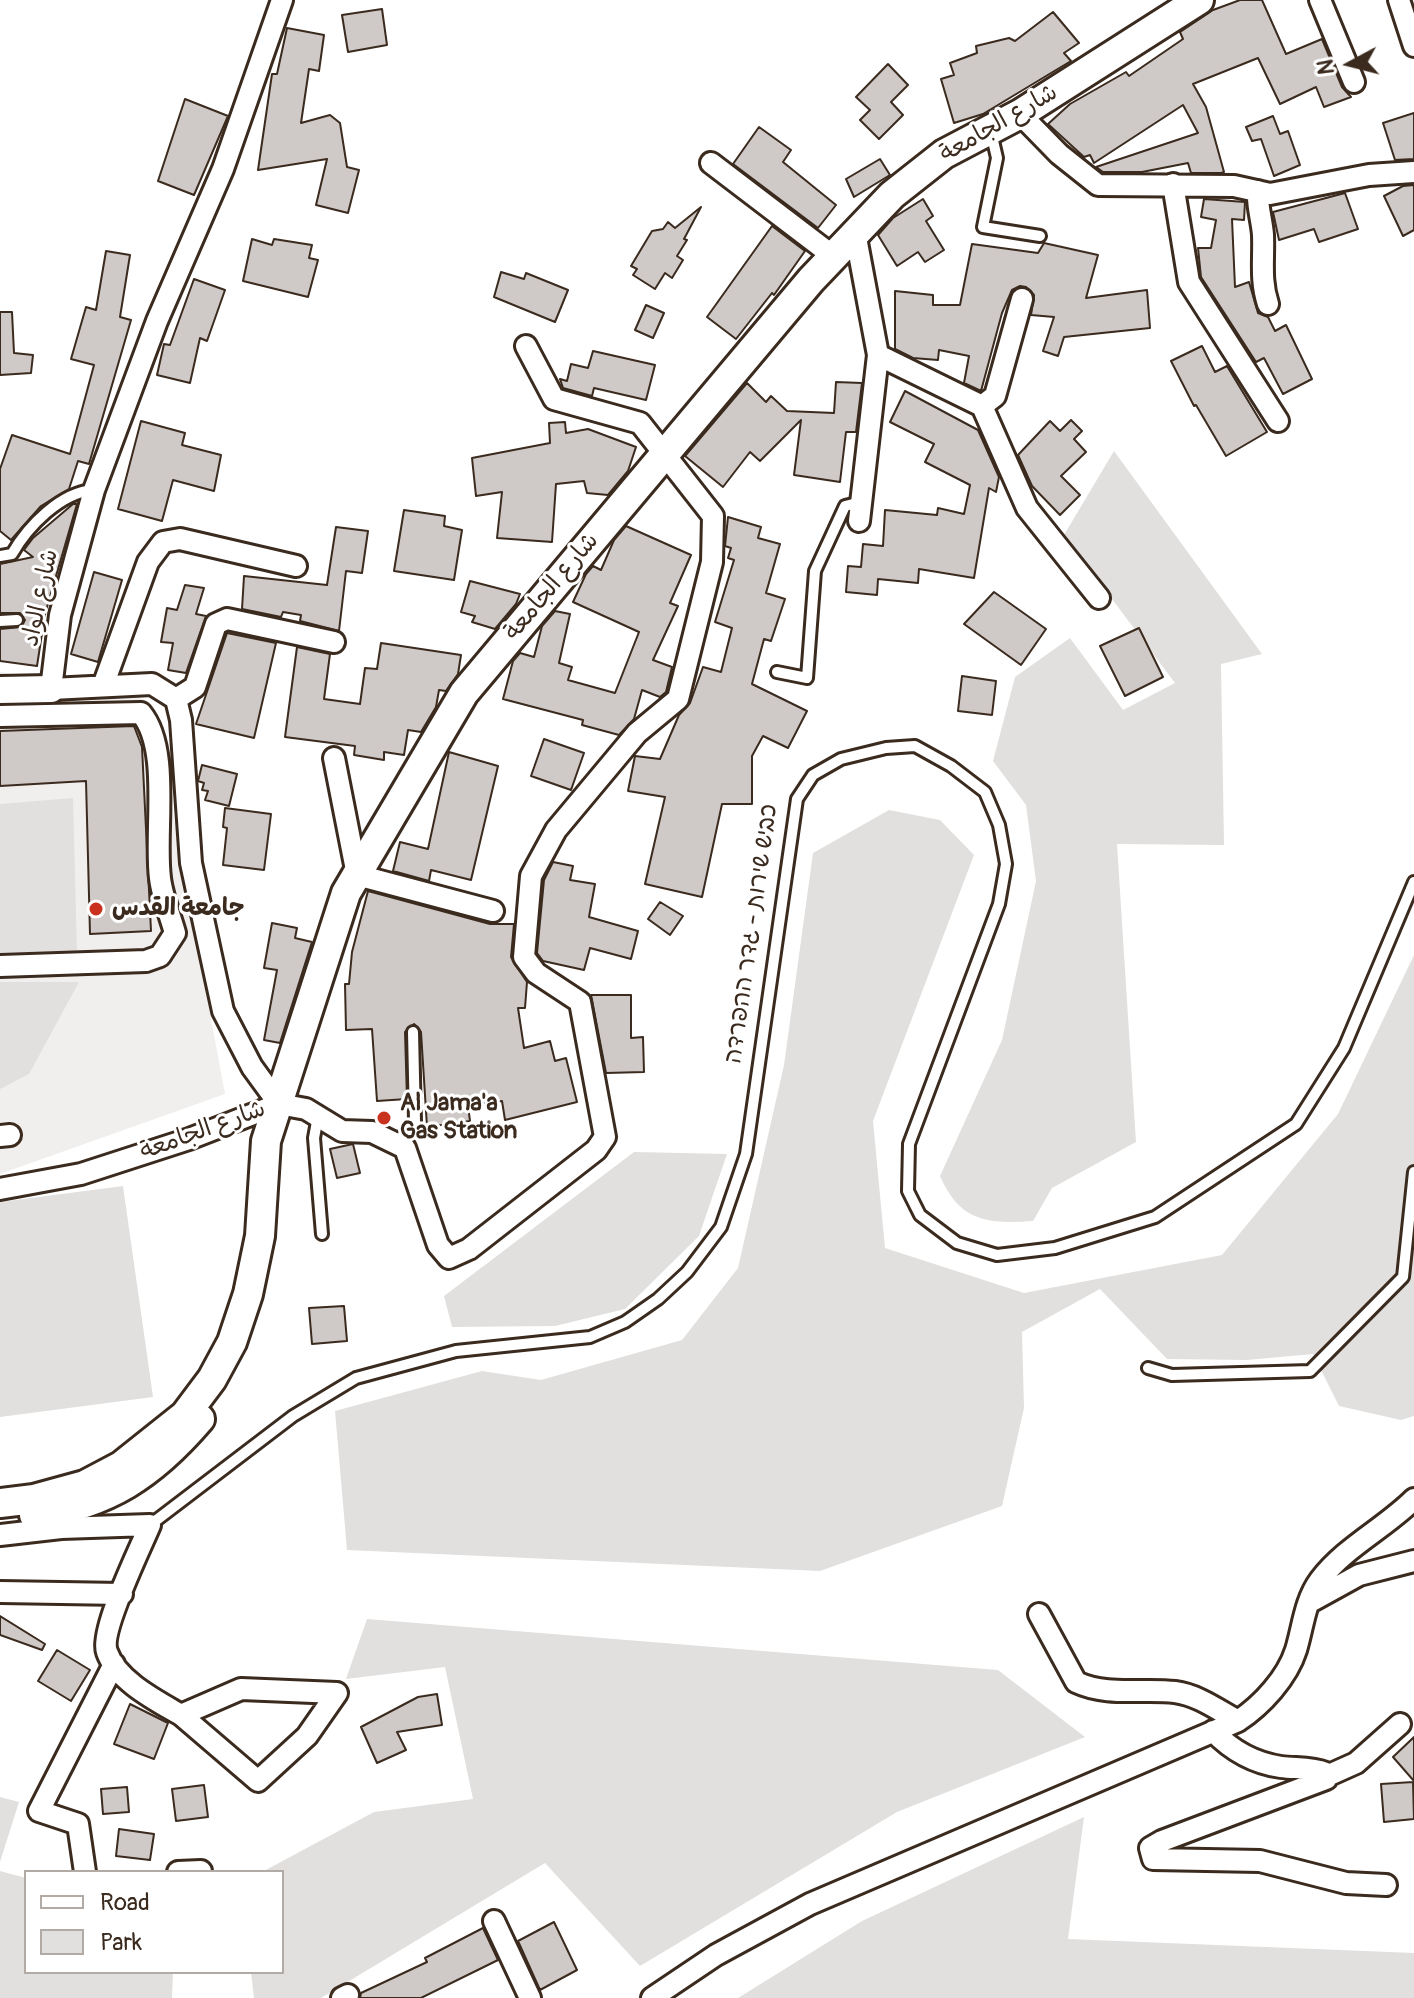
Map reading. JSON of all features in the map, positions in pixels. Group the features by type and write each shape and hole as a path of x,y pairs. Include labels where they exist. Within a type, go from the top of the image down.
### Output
{"main road":[{"name":"شارع الجامعة","path":"279,1104 346,893 464,693 664,452 833,256 892,195 944,154 1020,114 1199,0"},
{"path":"0,1503 34,1499 85,1485 121,1466 185,1415 212,1379 232,1342 248,1294 260,1236 266,1141 279,1104"},
{"path":"0,1520 74,1509 108,1496 172,1451 214,1403 244,1350 268,1280 275,1236 279,1104"}],"street":[{"name":"شارع الواد","path":"51,689 60,615 94,490 157,321 223,169 282,0"},
{"path":"1320,0 1354,82"},
{"path":"1399,0 1414,46"},
{"path":"1020,114 1059,154 1098,185 1234,186 1270,194 1369,175 1414,172"},
{"path":"711,163 833,256"},
{"path":"1173,184 1189,282 1278,421"},
{"path":"1258,191 1257,211 1263,231 1262,285 1268,304"},
{"path":"855,232 878,355 860,511"},
{"path":"982,406 995,396 1022,299"},
{"path":"0,690 152,684 176,699 181,720 191,863 223,1011 252,1067 279,1104 306,1109 342,1131 372,1132 405,1148 438,1245 449,1258 469,1249 596,1150 605,1137 580,1002 536,973 524,957 531,876 556,830 637,733 678,699 712,562 713,516 640,423 554,399 526,346"},
{"path":"878,355 982,406 1027,508 1099,598"},
{"path":"103,686 148,562 163,542 180,539 296,566"},
{"path":"176,699 195,687 216,624 227,619 334,642"},
{"path":"0,716 141,713 151,725 156,760 160,879 175,933 160,956 146,961 0,966"},
{"path":"334,758 357,875 493,911"},
{"name":"شارع الجامعة","path":"0,1189 81,1174 189,1139 279,1104"},
{"path":"652,1998 716,1955 810,1904 1238,1721 1271,1692 1295,1653 1319,1581 1344,1555 1394,1519 1414,1499"},
{"path":"0,1535 61,1528 150,1525 106,1630 106,1651 114,1664 152,1698 181,1715 258,1781 307,1736 337,1693 241,1689 181,1715"},
{"path":"1310,1602 1359,1575 1414,1561"},
{"path":"0,1592 122,1594"},
{"path":"1039,1614 1076,1682 1103,1691 1177,1692 1199,1698 1238,1721"},
{"path":"85,1870 78,1824 39,1811 114,1664"},
{"path":"1386,1885 1346,1883 1260,1861 1219,1858 1162,1862 1149,1855 1150,1848 1162,1841 1289,1790 1318,1784 1327,1776 1356,1763 1400,1724"},
{"path":"1213,1731 1247,1758 1280,1767 1315,1769 1327,1776"},
{"path":"494,1921 530,1998"}],"lane":[{"path":"990,130 997,158 983,227 1040,236"},
{"path":"0,556 12,554 22,536 63,501 78,491 94,490"},
{"path":"777,672 807,678 815,571 845,506 860,511"},
{"path":"0,621 17,620"},
{"name":"כביש שירות - גדר ההפרדה","path":"150,1525 293,1416 356,1378 456,1351 590,1337 625,1322 687,1272 721,1227 746,1154 797,799 813,775 841,759 886,748 915,746 985,792 999,825 1006,864 999,904 909,1144 908,1191 920,1215 957,1243 997,1255 1055,1248 1155,1217 1296,1124 1344,1048 1414,882"},
{"path":"396,1144 415,1121 413,1032"},
{"path":"318,1116 314,1138 322,1234"},
{"path":"1148,1368 1172,1375 1310,1371 1403,1277 1414,1172"}],"shaded area":[{"name":"جامعة القدس","path":"0,672 135,695 153,705 225,1094 0,1174"}],"green space":[{"path":"1114,451 1262,654 1221,664 1224,845 1117,844 1136,1142 1052,1188 1033,1221 989,1220 977,1217 957,1203 940,1176 1002,1040 1036,881 1026,805 993,761 1015,677 1070,638 1123,710 1175,683 1064,535"},
{"path":"73,798 77,951 0,953 0,804"},
{"path":"889,810 940,820 974,855 873,1121 885,1248 1024,1293 1222,1255 1338,1114 1414,955 1414,1416 1401,1420 1339,1406 1313,1354 1247,1360 1167,1359 1100,1289 1022,1332 1024,1408 1002,1506 820,1571 347,1550 335,1411 482,1371 541,1380 682,1340 738,1268 784,1065 813,853"},
{"path":"0,982 79,982 29,1074 0,1089"},
{"path":"634,1152 727,1154 699,1236 625,1309 555,1326 452,1327 444,1296"},
{"path":"123,1186 153,1397 0,1417 0,1202"},
{"path":"367,1619 998,1670 1085,1737 897,1812 640,1966 545,1863 321,1998 254,1998 251,1974 284,1974 284,1870 266,1870 374,1812 473,1799 445,1667 346,1679"},
{"path":"0,1797 19,1802 0,1862"},
{"path":"1084,1817 1068,1939 1414,1953 1414,1998 738,1998 862,1921"},
{"path":"0,1871 24,1877 24,1974 173,1974 172,1998 0,1998"}],"building":[{"path":"1240,0 1262,0 1286,54 1322,39 1342,87 1351,97 1324,107 1316,87 1280,104 1258,58 1193,84 1206,107 1224,172 1221,173 1191,173 1188,163 1142,172 1103,172 1096,167 1198,133 1183,105 1094,163 1090,155 1084,157 1048,124 1070,104 1126,72 1129,76 1183,39 1180,32 1213,10"},
{"path":"382,9 387,45 348,52 342,15"},
{"path":"1053,12 1079,43 1064,53 1071,61 983,114 954,123 941,79 954,75 950,63 977,53 976,46 1009,38 1015,41"},
{"path":"287,28 324,35 319,71 309,69 301,123 330,115 340,123 347,167 359,170 348,213 316,205 327,159 258,170 272,74 277,74"},
{"path":"888,64 908,85 891,102 903,115 879,139 860,120 870,110 856,97"},
{"path":"185,99 228,116 194,195 158,181"},
{"path":"1414,113 1414,159 1395,160 1383,123"},
{"path":"1273,116 1280,134 1288,131 1300,165 1274,176 1261,139 1252,141 1246,127"},
{"path":"759,127 791,150 783,162 836,205 818,228 733,164"},
{"path":"880,159 890,175 854,197 846,179"},
{"path":"1414,185 1414,230 1403,236 1384,196 1403,186"},
{"path":"1345,193 1358,229 1319,242 1314,229 1279,240 1273,212"},
{"path":"923,199 933,216 926,221 944,250 925,262 918,252 897,266 878,235 893,218"},
{"path":"1204,199 1245,202 1244,220 1232,219 1235,287 1249,282 1258,313 1268,317 1275,331 1286,325 1312,379 1283,394 1264,358 1256,362 1201,277 1198,248 1211,248 1216,220 1201,217"},
{"path":"701,207 677,256 683,260 672,278 665,273 655,289 633,275 637,269 631,266 652,231 663,229 668,222 675,228"},
{"path":"772,226 805,251 774,295 772,293 736,339 707,317"},
{"path":"252,239 272,245 274,239 312,245 309,258 318,260 308,297 243,281"},
{"path":"1044,243 1098,255 1086,298 1147,290 1150,328 1064,337 1058,356 1043,351 1054,317 1031,315 1034,295 1026,287 1020,286 1012,290 1002,313 981,391 964,383 969,356 939,350 938,360 913,358 895,349 895,291 933,295 933,305 960,305 972,244 1038,253"},
{"path":"106,251 130,255 120,317 131,320 89,464 78,461 69,489 41,506 11,540 0,531 0,469 12,435 70,454 94,365 71,359 86,307 96,310"},
{"path":"501,272 524,279 526,273 568,290 555,322 494,297"},
{"path":"194,279 225,290 207,341 200,338 190,383 157,375 164,344 170,345"},
{"path":"646,305 664,313 653,338 635,330"},
{"path":"0,312 12,312 14,353 33,355 31,373 0,375"},
{"path":"1202,346 1215,372 1227,366 1267,432 1226,456 1194,406 1171,361"},
{"path":"593,351 655,365 646,400 594,388 592,396 563,388 560,379 567,381 571,364 588,368"},
{"path":"836,382 862,383 856,432 846,432 840,482 794,475 801,420 760,461 750,452 723,487 685,456 747,383 766,402 771,396 787,411 834,413"},
{"path":"905,391 978,430 999,477 996,492 989,488 974,578 919,569 918,583 878,579 877,595 846,592 848,566 861,567 863,544 883,546 885,510 937,515 938,508 964,514 970,485 925,462 934,444 890,422"},
{"path":"1071,420 1082,431 1074,439 1086,452 1061,476 1080,495 1060,515 1032,486 1018,455 1050,421 1060,431"},
{"path":"141,421 185,433 182,445 221,455 214,491 173,480 162,521 118,509"},
{"path":"565,422 566,433 588,429 636,447 628,471 608,495 587,493 584,481 556,484 552,542 497,538 502,492 476,496 472,458 550,443 549,423"},
{"path":"73,504 77,504 45,614 37,666 0,661 0,629 21,627 25,620 20,613 0,613 0,564 33,557 24,550 33,538"},
{"path":"404,510 445,516 444,526 462,530 454,580 394,571"},
{"path":"728,517 761,527 758,538 780,544 766,593 785,599 771,641 764,639 752,684 807,711 788,748 763,736 752,756 752,804 722,804 702,897 645,884 665,797 628,791 635,756 660,759 679,715 690,703 703,667 721,672 732,628 715,622 734,560 728,558 731,548 725,546"},
{"path":"626,526 691,555 670,603 678,606 653,660 672,667 666,692 660,697 642,690 634,719 619,735 582,725 583,720 503,699 513,661 520,653 534,657 542,626 555,611 570,614 559,663 572,667 568,680 615,693 639,632 573,602 586,574 593,566 601,570 614,540"},
{"path":"336,527 368,531 362,573 346,571 339,631 300,621 301,615 283,612 281,617 242,609 244,576 327,585"},
{"path":"94,572 122,580 98,662 71,654"},
{"path":"470,581 520,594 516,604 495,629 472,622 475,616 461,612"},
{"path":"185,585 204,588 196,614 206,616 186,673 168,670 173,643 161,642 167,608 177,610"},
{"path":"994,592 1046,629 1021,665 964,624"},
{"path":"1139,628 1163,677 1125,696 1100,646"},
{"path":"227,633 276,643 254,738 196,724"},
{"path":"381,643 461,655 458,674 446,691 439,690 436,707 421,732 408,730 404,755 384,752 384,760 354,755 355,746 285,737 297,647 330,654 324,699 360,704 365,668 377,669"},
{"path":"962,676 996,681 992,715 958,711"},
{"path":"134,726 142,747 151,931 90,934 86,781 0,786 0,731"},
{"path":"544,739 584,753 571,790 531,776"},
{"path":"449,752 498,766 471,880 431,870 429,881 393,871 400,842 428,849"},
{"path":"202,765 237,774 229,806 205,800 208,791 202,790 204,783 198,781"},
{"path":"225,808 271,814 264,870 223,865 227,828 223,827"},
{"path":"553,862 573,866 570,880 595,884 589,917 638,931 631,959 590,948 584,970 543,961 537,953 544,880"},
{"path":"368,891 490,924 514,924 511,957 527,982 525,1008 518,1008 524,1048 550,1041 555,1061 566,1058 577,1102 505,1120 502,1101 468,1106 470,1121 427,1127 421,1032 414,1024 405,1032 407,1099 377,1101 372,1029 346,1030 345,984 349,984 352,952"},
{"path":"660,902 683,916 670,935 648,919"},
{"path":"272,923 297,928 295,938 312,942 280,1043 264,1040 277,970 264,968"},
{"path":"591,995 631,995 631,1038 643,1037 644,1072 606,1073"},
{"path":"353,1144 360,1173 337,1178 330,1149"},
{"path":"344,1306 347,1341 312,1344 309,1308"},
{"path":"0,1616 45,1644 42,1650 0,1635"},
{"path":"57,1650 90,1670 71,1701 38,1681"},
{"path":"437,1694 442,1725 397,1732 406,1750 377,1763 361,1727 418,1697"},
{"path":"130,1704 168,1723 154,1759 114,1744"},
{"path":"1414,1737 1414,1781 1393,1757"},
{"path":"1413,1782 1414,1819 1384,1822 1381,1784"},
{"path":"204,1785 208,1817 176,1821 172,1789"},
{"path":"127,1787 129,1812 103,1814 101,1789"},
{"path":"119,1829 154,1834 150,1860 116,1856"},
{"path":"554,1922 577,1970 540,1990 518,1941"},
{"path":"483,1928 498,1960 421,1998 360,1998 361,1993 427,1962 425,1958"}],"place":[{"name":"جامعة القدس","path":"96,909"},
{"name":"Al Jama'a Gas Station","path":"384,1118"}]}
